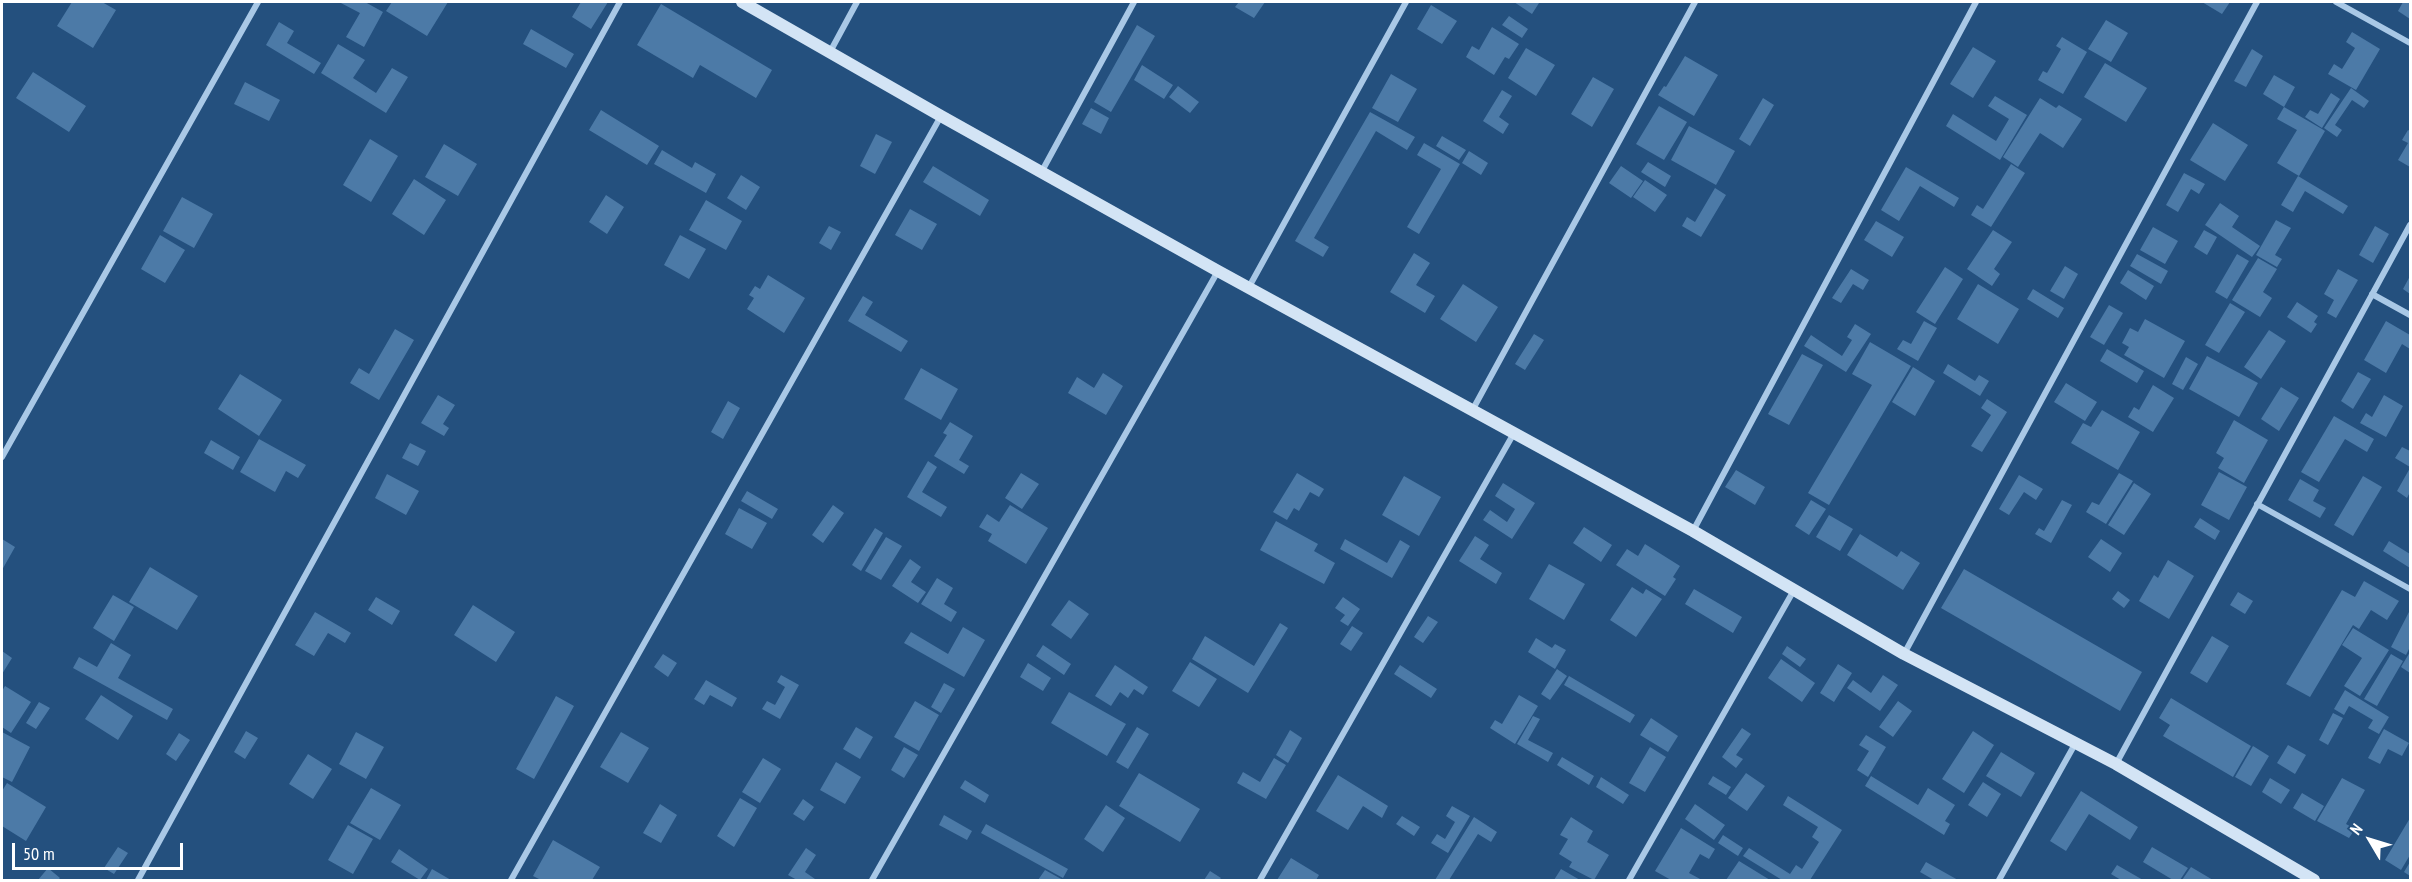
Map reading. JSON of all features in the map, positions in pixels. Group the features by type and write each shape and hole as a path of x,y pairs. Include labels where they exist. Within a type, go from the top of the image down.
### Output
{"main road":[{"path":"742,2 1218,271 1693,531 1904,654 2116,764 2314,880"}],"street":[{"path":"2,457 258,2"},
{"path":"138,880 620,2"},
{"path":"830,52 857,2"},
{"path":"1042,171 1134,2"},
{"path":"1249,288 1406,2"},
{"path":"1473,410 1695,2"},
{"path":"1693,531 1976,2"},
{"path":"1904,654 2257,2"},
{"path":"2336,2 2410,43"},
{"path":"511,880 941,116"},
{"path":"2116,764 2410,225"},
{"path":"872,880 1218,271"},
{"path":"2372,294 2410,315"},
{"path":"1260,880 1514,433"},
{"path":"2257,504 2410,589"},
{"path":"1629,880 1794,590"},
{"path":"1999,880 2075,744"}],"building":[{"path":"72,2 102,2 116,10 93,48 57,26"},
{"path":"339,2 365,2 383,12 364,47 346,37 360,13"},
{"path":"392,2 448,2 427,36 386,11"},
{"path":"581,2 608,2 591,29 572,17"},
{"path":"1239,2 1265,2 1254,18 1235,7"},
{"path":"1514,2 1538,2 1539,3 1532,14"},
{"path":"2202,2 2230,2 2222,14"},
{"path":"2403,2 2410,2 2410,19 2398,11"},
{"path":"661,4 772,70 756,98 700,65 693,78 637,45"},
{"path":"1431,5 1457,21 1442,44 1417,29"},
{"path":"1509,16 1528,29 1522,38 1502,25"},
{"path":"2106,20 2128,33 2111,62 2088,49"},
{"path":"279,22 294,31 287,43 321,63 314,74 266,45"},
{"path":"1137,25 1155,36 1111,112 1094,102"},
{"path":"1492,27 1519,44 1509,59 1505,57 1494,75 1466,57 1472,46 1479,50"},
{"path":"531,29 574,54 566,68 523,44"},
{"path":"2352,32 2380,49 2356,90 2328,74 2334,64 2342,69 2355,48 2346,42"},
{"path":"2062,37 2087,52 2063,94 2038,80 2043,71 2047,73 2061,49 2056,46"},
{"path":"338,44 365,60 353,78 376,93 392,68 408,77 386,113 321,73"},
{"path":"1973,47 1996,61 1973,98 1950,84"},
{"path":"1526,48 1555,65 1536,96 1508,78"},
{"path":"2252,49 2263,56 2246,87 2234,81"},
{"path":"1685,56 1718,75 1694,116 1658,95 1664,86 1666,87"},
{"path":"2105,63 2147,88 2126,122 2084,97"},
{"path":"1142,65 1173,85 1164,99 1134,80"},
{"path":"33,72 86,106 69,132 16,98"},
{"path":"1391,74 1417,89 1398,122 1372,108"},
{"path":"2274,75 2295,87 2284,107 2263,94"},
{"path":"1593,77 1614,89 1592,127 1571,114"},
{"path":"245,82 280,100 269,121 234,104"},
{"path":"1178,86 1199,102 1190,113 1169,97"},
{"path":"2351,88 2369,101 2364,108 2352,100 2335,125 2342,130 2337,137 2324,128"},
{"path":"1502,90 1512,96 1499,117 1509,124 1503,134 1483,121"},
{"path":"2331,93 2340,99 2322,128 2305,117 2310,110 2318,114"},
{"path":"1995,96 2027,115 2000,160 1946,126 1953,114 1996,141 2009,119 1988,106"},
{"path":"1763,98 1774,105 1750,146 1739,139"},
{"path":"2040,98 2056,108 2059,105 2082,119 2063,148 2040,133 2018,167 2003,157"},
{"path":"1659,106 1687,122 1664,160 1636,144"},
{"path":"2284,107 2325,131 2299,176 2277,163 2297,130 2277,119"},
{"path":"1091,108 1109,118 1101,134 1082,124"},
{"path":"601,110 659,146 647,165 589,130"},
{"path":"1370,112 1415,137 1407,150 1376,131 1314,238 1329,247 1323,257 1295,241"},
{"path":"2213,123 2248,145 2225,181 2190,160"},
{"path":"1689,126 1735,151 1716,185 1671,160"},
{"path":"2408,130 2410,131 2410,167 2398,160 2408,143 2402,140"},
{"path":"876,134 892,142 875,174 860,166"},
{"path":"1442,136 1466,150 1459,160 1436,146"},
{"path":"370,139 398,156 371,202 343,185"},
{"path":"1424,143 1460,164 1419,234 1407,227 1441,169 1417,155"},
{"path":"444,144 477,164 458,196 425,177"},
{"path":"662,150 692,168 695,162 716,174 706,193 654,164"},
{"path":"1469,151 1488,163 1481,175 1462,163"},
{"path":"1648,162 1671,176 1665,187 1641,172"},
{"path":"2011,164 2025,173 1991,227 1971,215 1977,205 1983,209"},
{"path":"933,166 989,200 980,216 923,182"},
{"path":"1621,166 1643,181 1631,198 1609,183"},
{"path":"1906,167 1959,198 1954,207 1920,186 1899,221 1881,210"},
{"path":"2184,173 2205,184 2199,194 2191,189 2178,212 2166,205"},
{"path":"741,175 760,187 746,210 727,198"},
{"path":"2298,176 2348,206 2343,214 2305,191 2293,212 2281,205"},
{"path":"414,179 446,200 424,235 392,214"},
{"path":"1645,180 1667,195 1655,212 1633,197"},
{"path":"1715,188 1726,195 1701,237 1682,226 1687,217 1695,222"},
{"path":"606,195 624,207 607,234 589,222"},
{"path":"182,197 213,214 194,248 163,231"},
{"path":"706,200 742,221 726,250 689,230"},
{"path":"2220,203 2239,216 2232,227 2260,246 2252,257 2205,225"},
{"path":"910,209 937,224 922,250 895,235"},
{"path":"2276,220 2291,228 2275,255 2282,259 2277,267 2256,255"},
{"path":"1876,221 1904,237 1892,257 1864,240"},
{"path":"829,226 841,232 831,250 819,243"},
{"path":"2375,226 2389,234 2373,263 2359,255"},
{"path":"2153,227 2178,241 2165,264 2140,250"},
{"path":"1993,230 2012,242 1994,269 2000,274 1992,286 1967,269"},
{"path":"2204,230 2217,237 2207,255 2194,247"},
{"path":"160,235 185,250 165,283 141,269"},
{"path":"680,235 706,249 689,279 664,265"},
{"path":"1414,253 1430,263 1416,285 1435,296 1425,313 1390,292"},
{"path":"2137,254 2168,271 2161,284 2130,266"},
{"path":"2237,254 2249,261 2227,299 2215,292"},
{"path":"2258,258 2277,269 2263,292 2272,298 2260,317 2232,300"},
{"path":"2065,266 2078,274 2064,299 2050,291"},
{"path":"1945,267 1963,279 1935,324 1916,312"},
{"path":"1851,269 1869,280 1863,290 1853,284 1841,303 1832,298"},
{"path":"2338,269 2358,280 2336,318 2327,313 2334,300 2324,294"},
{"path":"2128,270 2154,286 2146,300 2120,283"},
{"path":"768,275 805,298 784,333 747,309 754,298 749,295 755,286 760,289"},
{"path":"2410,276 2410,294 2403,289"},
{"path":"1463,284 1498,307 1476,342 1440,319"},
{"path":"1978,284 2019,309 1998,344 1957,319"},
{"path":"2033,289 2064,308 2058,318 2027,299"},
{"path":"863,296 873,302 865,315 908,341 901,352 848,321"},
{"path":"2297,302 2318,316 2314,322 2317,324 2311,333 2287,317"},
{"path":"2230,303 2245,312 2219,353 2205,345"},
{"path":"2109,305 2123,313 2104,345 2090,337"},
{"path":"2145,319 2185,341 2164,378 2124,355 2129,347 2122,343 2130,328 2138,332"},
{"path":"1924,321 1937,328 1918,361 1897,349 1903,340 1911,344"},
{"path":"2386,321 2410,335 2410,349 2402,344 2386,373 2364,360"},
{"path":"1855,324 1871,334 1846,372 1804,346 1811,335 1842,356 1852,340 1847,337"},
{"path":"395,329 414,340 379,400 350,383 359,368 369,374"},
{"path":"2269,330 2286,341 2261,379 2244,367"},
{"path":"1534,334 1544,340 1525,370 1515,364"},
{"path":"1870,342 1911,366 1829,505 1808,493 1872,385 1852,374"},
{"path":"2107,349 2144,371 2137,383 2100,361"},
{"path":"1802,354 1823,365 1789,425 1768,414"},
{"path":"2207,356 2258,383 2239,417 2189,389"},
{"path":"2186,357 2198,364 2183,390 2172,384"},
{"path":"1948,364 1975,381 1979,375 1989,381 1980,396 1943,373"},
{"path":"1913,367 1935,381 1915,416 1892,402"},
{"path":"921,368 958,389 941,420 904,399"},
{"path":"2358,372 2371,379 2353,409 2341,401"},
{"path":"1103,373 1123,386 1106,415 1068,393 1077,377 1094,388"},
{"path":"240,374 282,400 259,436 218,409"},
{"path":"2066,383 2097,402 2085,421 2054,402"},
{"path":"2153,385 2174,398 2153,432 2128,417 2134,407 2139,410"},
{"path":"2281,387 2299,398 2279,431 2261,419"},
{"path":"438,395 455,405 443,424 449,428 444,436 421,423"},
{"path":"2384,395 2403,406 2386,437 2360,423 2366,413 2372,417"},
{"path":"1987,399 2007,412 1982,452 1971,446 1991,415 1981,408"},
{"path":"728,401 740,408 723,439 711,432"},
{"path":"2102,410 2140,432 2118,470 2071,443 2083,423 2091,427"},
{"path":"2334,416 2374,439 2367,452 2345,439 2319,482 2301,472"},
{"path":"2234,420 2268,440 2244,483 2218,468 2224,458 2216,453"},
{"path":"950,422 973,436 959,460 969,466 964,474 934,456 947,435 943,433"},
{"path":"259,439 306,465 298,478 286,471 275,492 240,472"},
{"path":"211,440 240,457 233,470 204,453"},
{"path":"410,443 426,451 418,466 402,458"},
{"path":"2402,447 2410,451 2410,467 2395,458"},
{"path":"928,461 937,467 922,492 947,507 941,517 907,497"},
{"path":"2410,468 2410,492 2407,498 2397,491"},
{"path":"1736,470 1765,487 1755,505 1725,487"},
{"path":"2219,472 2247,487 2229,520 2201,505"},
{"path":"1021,473 1039,484 1022,509 1005,498"},
{"path":"1297,473 1324,489 1319,497 1310,492 1299,511 1294,508 1287,520 1273,512"},
{"path":"2119,473 2133,481 2106,524 2086,512 2092,502 2099,505"},
{"path":"387,474 419,491 406,515 375,498"},
{"path":"2019,475 2043,489 2036,500 2024,492 2009,515 1999,509"},
{"path":"1404,476 1441,497 1419,536 1382,515"},
{"path":"2363,476 2382,487 2353,536 2334,525"},
{"path":"2300,479 2319,490 2313,501 2326,508 2320,518 2288,500"},
{"path":"1503,483 1535,503 1512,539 1483,520 1490,510 1507,522 1515,509 1495,496"},
{"path":"2134,483 2151,494 2124,535 2108,525"},
{"path":"747,491 778,509 772,519 741,501"},
{"path":"1811,500 1826,509 1809,535 1795,526"},
{"path":"2062,500 2072,505 2051,543 2035,534 2039,528 2044,531"},
{"path":"833,505 844,513 823,543 812,535"},
{"path":"1010,505 1048,528 1026,564 988,541 992,534 979,527 987,514 999,522"},
{"path":"739,508 767,523 752,549 725,534"},
{"path":"1829,515 1853,529 1840,551 1816,537"},
{"path":"2200,518 2220,531 2215,540 2194,527"},
{"path":"1276,521 1318,544 1314,551 1335,563 1324,584 1260,550"},
{"path":"1584,527 1612,545 1601,562 1573,543"},
{"path":"875,528 883,533 861,571 852,565"},
{"path":"1860,534 1897,557 1901,551 1920,563 1903,590 1847,555"},
{"path":"1475,536 1489,545 1480,559 1502,573 1496,584 1459,561"},
{"path":"886,537 902,546 881,580 865,571"},
{"path":"2,539 15,547 2,570"},
{"path":"1345,539 1387,563 1400,540 1410,546 1392,578 1340,549"},
{"path":"2101,539 2122,553 2110,572 2088,557"},
{"path":"2389,541 2410,554 2410,568 2383,551"},
{"path":"1645,544 1680,566 1673,577 1676,579 1665,596 1616,565 1627,549 1638,556"},
{"path":"910,559 921,567 911,582 926,592 918,603 892,586"},
{"path":"2168,560 2194,576 2169,619 2139,601 2154,575 2158,578"},
{"path":"1549,564 1585,584 1564,620 1529,599"},
{"path":"150,567 198,596 177,630 129,602"},
{"path":"1964,569 2142,672 2120,711 1941,608"},
{"path":"937,578 953,588 944,604 957,612 951,622 921,604"},
{"path":"2364,581 2399,601 2387,620 2371,610 2359,629 2353,625 2310,697 2286,684 2342,590 2355,597"},
{"path":"1632,587 1643,594 1646,589 1662,599 1636,637 1610,620"},
{"path":"1694,589 1742,617 1733,633 1685,604"},
{"path":"2118,591 2130,600 2124,608 2112,599"},
{"path":"2238,592 2253,601 2245,614 2230,605"},
{"path":"113,595 134,607 114,641 93,628"},
{"path":"376,597 400,611 392,625 368,610"},
{"path":"1343,597 1360,609 1348,626 1340,621 1345,615 1335,608"},
{"path":"1069,600 1089,614 1071,639 1051,625"},
{"path":"473,605 515,632 496,662 454,635"},
{"path":"2410,610 2410,647 2406,655 2391,647"},
{"path":"315,612 351,633 345,643 328,633 314,656 295,645"},
{"path":"1428,616 1438,622 1423,643 1414,637"},
{"path":"1280,623 1288,628 1248,693 1192,659 1205,636 1254,666"},
{"path":"1352,626 1363,633 1351,651 1340,644"},
{"path":"963,627 985,640 964,677 904,643 911,632 948,654"},
{"path":"2353,628 2389,650 2360,696 2344,686 2362,658 2342,645"},
{"path":"2212,636 2229,646 2207,683 2190,673"},
{"path":"1536,638 1552,648 1555,644 1566,650 1555,669 1528,652"},
{"path":"111,643 131,655 118,678 173,709 167,720 73,668 79,657 97,667"},
{"path":"1043,645 1071,664 1064,675 1036,656"},
{"path":"1787,646 1806,659 1800,667 1782,654"},
{"path":"2,651 12,658 2,674"},
{"path":"2410,652 2410,673 2401,667"},
{"path":"663,654 677,663 668,677 654,667"},
{"path":"2391,654 2403,661 2377,706 2364,699"},
{"path":"1781,659 1815,683 1802,702 1768,678"},
{"path":"1190,662 1217,679 1199,707 1172,691"},
{"path":"1028,663 1051,678 1043,691 1020,677"},
{"path":"1838,664 1852,673 1834,702 1820,693"},
{"path":"1115,665 1148,687 1143,695 1134,689 1128,698 1120,692 1111,706 1095,696"},
{"path":"1400,665 1437,689 1431,698 1394,674"},
{"path":"1557,669 1567,676 1550,700 1541,694"},
{"path":"781,675 799,685 780,719 762,709 767,701 775,705 785,687 777,682"},
{"path":"1883,675 1898,685 1880,711 1847,688 1853,680 1871,693"},
{"path":"1569,676 1635,715 1630,723 1564,685"},
{"path":"706,680 737,698 732,707 710,695 704,705 694,699"},
{"path":"944,683 955,689 941,713 931,707"},
{"path":"5,686 31,702 11,733 2,727 2,691"},
{"path":"2345,690 2389,717 2379,734 2368,728 2373,720 2349,706 2344,715 2334,709"},
{"path":"1069,692 1126,724 1107,756 1051,723"},
{"path":"101,695 133,716 118,740 85,719"},
{"path":"1519,695 1538,706 1515,744 1490,728 1495,720 1502,724"},
{"path":"556,696 574,706 534,779 516,769"},
{"path":"2171,698 2251,746 2233,777 2163,736 2170,725 2159,718"},
{"path":"915,701 939,715 919,751 894,737"},
{"path":"1898,701 1912,711 1893,737 1879,727"},
{"path":"39,702 50,708 36,729 26,723"},
{"path":"2333,713 2343,718 2328,745 2319,740"},
{"path":"1533,716 1540,719 1528,740 1553,753 1548,762 1517,744"},
{"path":"1651,718 1678,736 1668,752 1640,735"},
{"path":"856,727 873,737 860,759 843,749"},
{"path":"1137,727 1149,734 1128,769 1116,762"},
{"path":"1742,728 1751,734 1736,755 1743,759 1736,768 1722,757"},
{"path":"2384,729 2409,743 2402,756 2388,749 2380,764 2368,758"},
{"path":"1290,730 1302,738 1288,763 1276,755"},
{"path":"246,731 258,738 245,759 234,752"},
{"path":"1973,731 1994,745 1964,793 1942,779"},
{"path":"2,732 30,747 12,782 2,777"},
{"path":"356,732 384,747 366,779 339,764"},
{"path":"621,732 649,748 628,783 600,767"},
{"path":"179,733 190,740 176,761 166,754"},
{"path":"1866,735 1886,747 1868,777 1857,770 1869,751 1859,745"},
{"path":"2288,745 2306,755 2295,774 2277,763"},
{"path":"2253,746 2269,756 2251,786 2235,777"},
{"path":"904,747 918,755 904,778 891,770"},
{"path":"1650,747 1666,757 1645,792 1629,783"},
{"path":"2001,752 2035,773 2021,797 1986,776"},
{"path":"308,754 332,769 313,799 289,784"},
{"path":"1562,757 1594,776 1589,785 1557,765"},
{"path":"763,758 781,769 760,803 742,792"},
{"path":"1274,758 1286,765 1266,799 1237,783 1243,772 1260,782"},
{"path":"836,762 861,777 845,804 820,790"},
{"path":"1139,773 1200,809 1180,842 1119,806"},
{"path":"1746,773 1765,786 1747,811 1728,798"},
{"path":"1338,775 1388,806 1382,818 1363,806 1348,830 1316,811"},
{"path":"1713,776 1731,787 1726,795 1708,784"},
{"path":"1871,776 1918,805 1928,788 1955,805 1945,821 1950,824 1944,835 1865,786"},
{"path":"1601,777 1629,795 1623,804 1596,787"},
{"path":"2270,778 2290,790 2281,804 2262,792"},
{"path":"2342,778 2365,790 2346,824 2355,829 2349,838 2317,821"},
{"path":"965,780 989,795 985,803 960,788"},
{"path":"1983,782 2001,794 1987,817 1968,805"},
{"path":"7,783 46,807 26,841 2,826 2,791"},
{"path":"371,788 401,805 380,840 350,823"},
{"path":"2081,791 2138,827 2130,840 2089,814 2066,851 2050,841"},
{"path":"2302,793 2324,806 2315,821 2293,808"},
{"path":"1788,796 1842,830 1810,880 1782,880 1743,856 1749,848 1790,874 1796,865 1802,869 1819,842 1812,837 1818,827 1783,805"},
{"path":"740,798 757,808 734,847 717,836"},
{"path":"803,799 814,807 804,821 793,814"},
{"path":"660,804 677,815 661,843 643,833"},
{"path":"1695,804 1725,825 1714,840 1685,819"},
{"path":"1106,805 1125,818 1103,852 1084,839"},
{"path":"1452,806 1470,816 1448,853 1431,843 1437,834 1445,839 1455,822 1446,816"},
{"path":"944,815 972,831 967,840 939,825"},
{"path":"1402,816 1420,827 1414,836 1396,824"},
{"path":"1474,817 1497,832 1491,842 1478,834 1449,880 1435,880"},
{"path":"1571,817 1593,831 1587,842 1609,855 1594,880 1569,867 1572,862 1559,854 1568,839 1560,835"},
{"path":"2410,818 2410,855 2401,870 2385,860"},
{"path":"986,824 1068,869 1063,878 981,833"},
{"path":"348,825 373,839 353,874 328,860"},
{"path":"1681,828 1715,849 1709,859 1700,854 1689,873 1702,880 1671,880 1655,871"},
{"path":"1723,835 1743,848 1738,856 1718,843"},
{"path":"553,840 600,867 592,880 541,880 533,876"},
{"path":"118,847 128,853 114,874 104,868"},
{"path":"2152,847 2188,868 2180,880 2173,880 2143,862"},
{"path":"806,848 816,855 805,872 815,879 797,880 788,875"},
{"path":"399,849 428,869 420,880 391,862"},
{"path":"1291,858 1319,875 1316,880 1277,880"},
{"path":"1739,861 1770,880 1726,880"},
{"path":"1926,862 1958,880 1934,880 1920,872"},
{"path":"2410,862 2410,876 2404,872"},
{"path":"2117,865 2143,880 2121,880 2111,874"},
{"path":"2191,867 2213,880 2182,880"},
{"path":"48,868 60,878 58,880 38,880"},
{"path":"432,869 451,880 426,880"},
{"path":"1561,869 1580,880 1554,880"},
{"path":"1045,870 1063,880 1038,880"},
{"path":"1210,871 1221,878 1204,880"}]}
